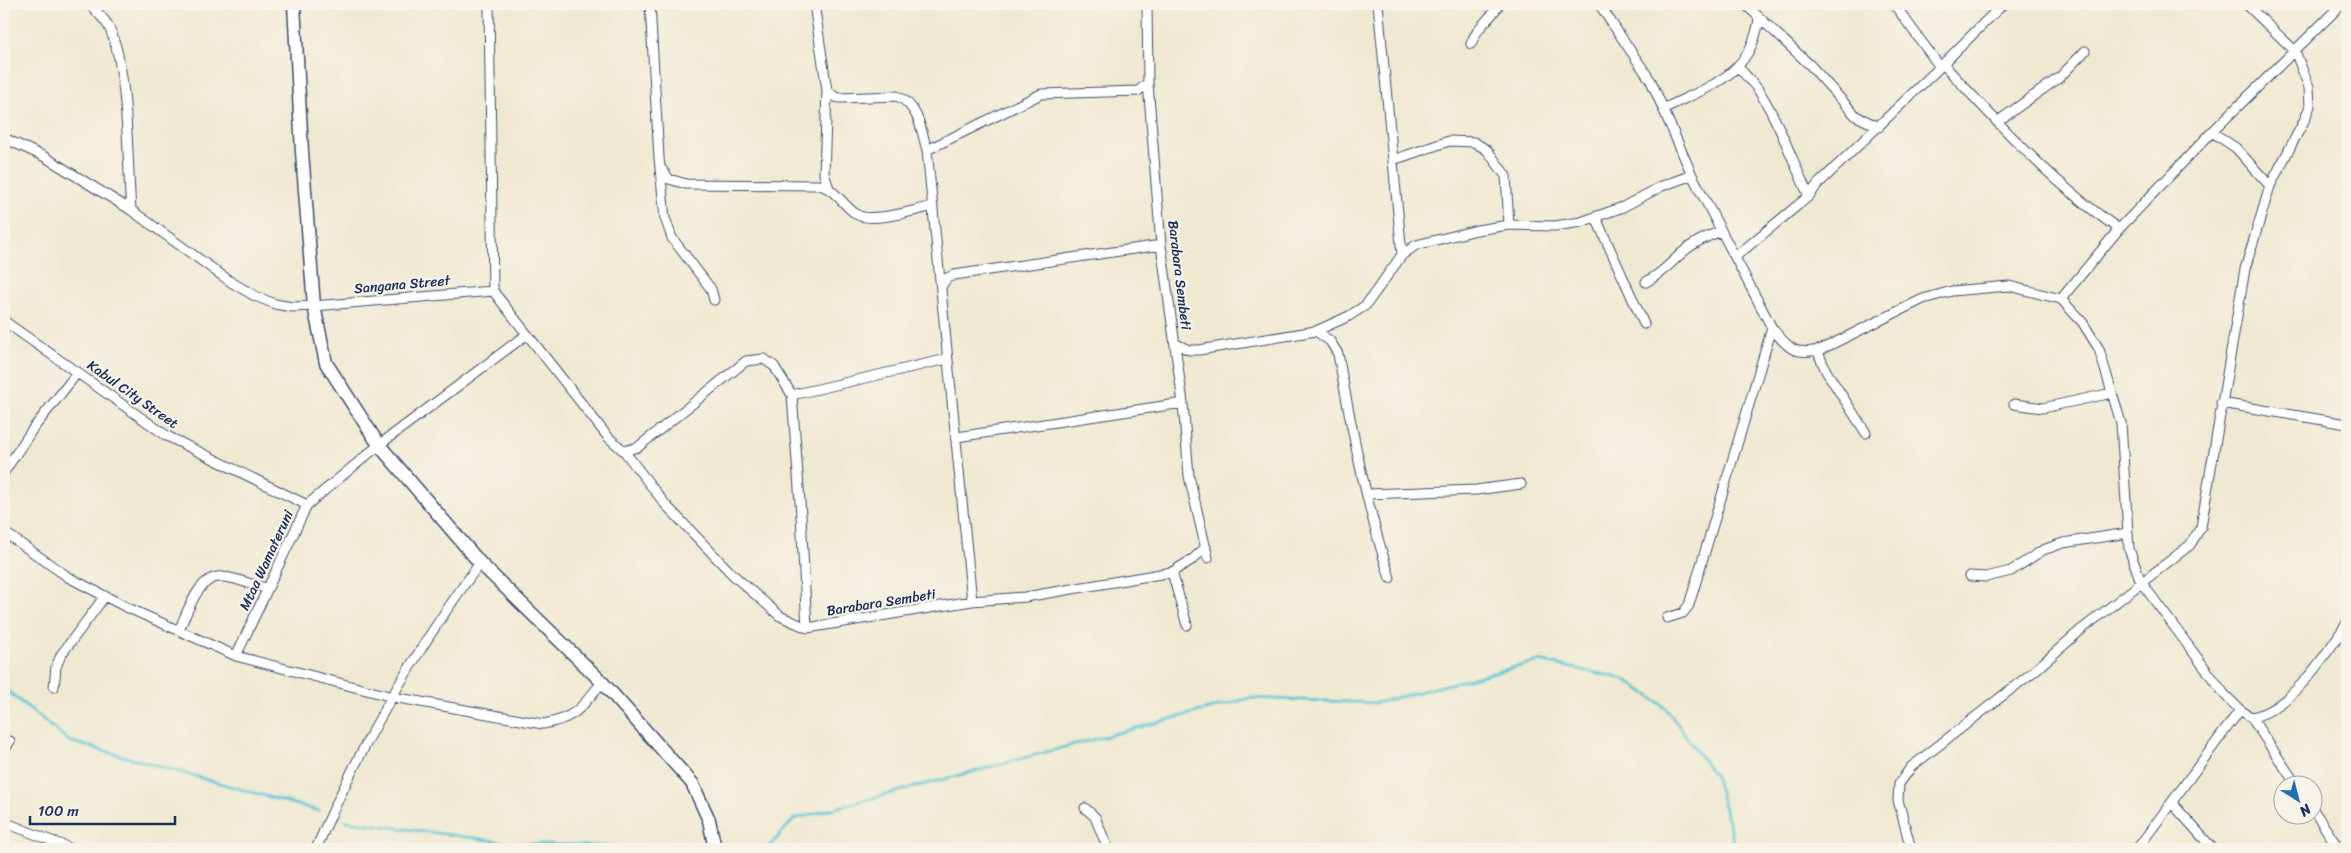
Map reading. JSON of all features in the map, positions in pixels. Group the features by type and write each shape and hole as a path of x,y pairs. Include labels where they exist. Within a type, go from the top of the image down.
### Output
{"street":[{"path":"89,4 108,25 121,73 130,210"},
{"path":"294,4 302,152 314,306 326,364 379,445 480,563 602,682 692,783 708,820 715,849"},
{"path":"489,4 493,291 608,437 624,452 665,504 732,574 780,616 807,628 792,395 774,366 768,361 758,358 746,361 638,448 624,452"},
{"path":"650,4 660,166 668,228 679,249 712,289 714,300"},
{"path":"814,4 828,90 824,174 829,188"},
{"name":"Barabara Sembeti","path":"1147,4 1148,83 1161,245 1176,344 1189,476 1208,558"},
{"path":"1378,4 1402,255"},
{"path":"1471,44 1481,24 1500,4"},
{"path":"1599,4 1651,81 1692,175 1772,328 1788,348 1804,353 1817,350 1923,299 1952,291 2009,286 2061,299 2083,323 2099,349 2122,423 2129,549 2141,582 2224,695 2240,710 2251,717 2290,776"},
{"path":"1745,4 1811,66 1856,116 1879,127"},
{"path":"1894,4 1942,66 1997,122 2044,169 2089,208 2119,229"},
{"path":"1735,257 1809,196 1818,184 1942,66 2003,4"},
{"path":"1912,849 1898,800 1899,784 1911,767 2033,672 2141,582 2190,545 2201,527 2245,269 2270,186 2304,122 2310,106 2309,87 2295,51 2246,4"},
{"path":"2061,299 2119,229 2212,132 2342,4"},
{"path":"1663,109 1718,82 1738,67 1749,53 1757,34 1759,19"},
{"path":"1997,122 2060,77 2085,51"},
{"path":"1738,67 1758,89 1776,120 1809,196"},
{"path":"927,150 1041,94 1138,91 1148,83"},
{"path":"828,90 835,97 840,98 897,96 905,99 913,108 927,150 972,601"},
{"path":"2212,132 2236,148 2270,186"},
{"name":"Sangana Street","path":"4,138 45,157 130,210 231,282 255,296 275,304 292,307 314,306 493,291"},
{"path":"1393,160 1449,141 1474,142 1487,150 1506,176 1509,225"},
{"path":"660,166 669,179 686,184 820,185 829,188 862,218 873,218 933,206"},
{"path":"1176,344 1189,350 1199,350 1316,331 1349,316 1366,305 1402,255 1416,245 1477,230 1509,225 1555,226 1596,218 1623,207 1662,186 1692,175"},
{"path":"1596,218 1644,324"},
{"path":"1646,282 1664,272 1684,251 1706,237 1721,231"},
{"path":"941,286 947,278 954,275 1161,245"},
{"name":"Kabul City Street","path":"4,321 167,436 307,505"},
{"path":"1667,618 1676,617 1689,606 1772,328"},
{"path":"1316,331 1330,341 1338,354 1357,457 1368,494 1376,534 1390,578"},
{"name":"Mtaa Wamateruni","path":"236,656 307,505 379,445 526,335"},
{"path":"1817,350 1826,371 1866,433"},
{"path":"792,395 947,359"},
{"path":"4,472 32,430 78,372"},
{"path":"2014,404 2043,408 2112,393"},
{"path":"957,437 1183,403"},
{"path":"2221,403 2347,424"},
{"path":"1368,494 1476,490 1521,484"},
{"path":"4,532 68,577 236,656 393,697 543,724 561,721 580,708 602,682"},
{"path":"1970,576 1986,577 2011,571 2043,550 2063,542 2128,533"},
{"name":"Barabara Sembeti","path":"807,628 972,601 1025,597 1172,572 1193,559 1206,547"},
{"path":"316,849 366,741 440,617 480,563"},
{"path":"1172,572 1187,625"},
{"path":"178,630 197,592 207,582 215,578 223,577 251,586 268,588"},
{"path":"54,687 56,667 61,655 105,596"},
{"path":"2251,717 2273,708 2310,676 2347,623"},
{"path":"2137,849 2240,710"},
{"path":"4,751 10,741"},
{"path":"2172,803 2213,849"},
{"path":"1085,808 1095,818 1108,849"},
{"path":"4,822 72,849"},
{"path":"2324,826 2339,849"}],"waterway":[{"path":"767,849 794,819 1250,698 1376,703 1539,661 1625,679 1666,708 1716,778 1736,849"},
{"path":"4,688 69,741 319,811"},
{"path":"346,821 511,843 685,849"}]}
